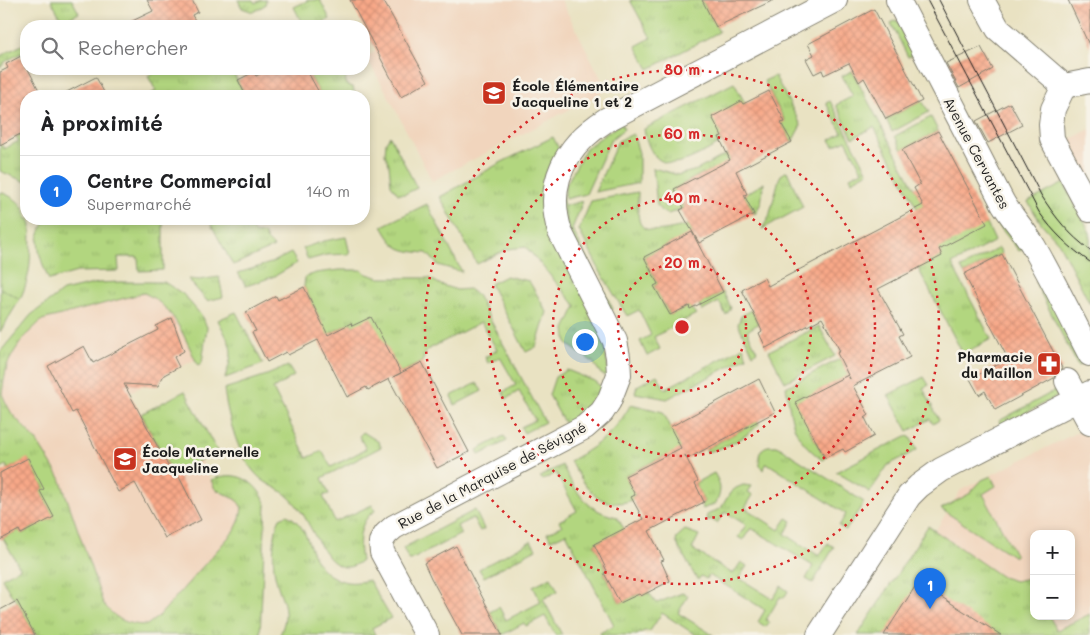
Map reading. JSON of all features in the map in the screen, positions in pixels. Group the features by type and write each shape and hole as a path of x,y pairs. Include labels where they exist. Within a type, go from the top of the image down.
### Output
{"street":[{"name":"Rue de la Marquise de Sévigné","path":"427,635 382,552 381,542 386,534 401,523 585,427 602,412 615,388 619,375 615,341 560,232 556,217 554,199 557,183 570,152 592,128 835,0"},
{"name":"Avenue Cervantes","path":"898,0 1002,203 1022,227 1034,246 1090,354"},
{"path":"982,0 998,29 1064,86"},
{"path":"1064,86 1090,81"},
{"path":"1064,86 1053,108 1052,139 1090,210"},
{"path":"819,635 902,505 919,486 941,470 1078,391 1090,423"}],"shaded area":[{"name":"École Élémentaire Jacqueline 1 et 2","path":"350,0 561,0 607,90 432,181 370,64 370,55 376,51 370,39 370,20 360,20"},
{"path":"1090,129 1090,197 1063,143"},
{"name":"École Maternelle Jacqueline","path":"144,293 154,298 174,317 195,360 160,377 160,382 157,386 152,386 148,383 129,393 141,414 185,391 217,451 201,460 215,489 237,500 242,508 235,530 159,616 147,625 124,623 111,614 103,603 60,478 36,440 12,414 2,394 7,365 14,352 24,337 42,320"},
{"path":"1090,426 1090,635 869,635 961,490"}],"green space":[{"path":"51,0 72,0 79,13 68,20 62,20"},
{"path":"238,0 253,0 255,3 266,0 265,5 253,12 242,8"},
{"path":"320,0 330,19 300,20 294,7 307,1"},
{"path":"630,0 702,0 719,32 649,69 636,46 651,38"},
{"path":"897,20 914,54 908,57 891,23"},
{"path":"20,46 20,54 3,63 0,67 0,56"},
{"path":"852,71 918,195 987,224 995,241 952,264 991,339 963,354 918,268 942,255 874,127 853,138 836,105 853,96 842,76"},
{"path":"234,75 243,90 155,90 148,76"},
{"path":"309,75 345,75 346,85 353,87 354,90 318,90"},
{"path":"775,76 801,125 792,142 781,123 785,121 764,81"},
{"path":"734,83 745,103 719,138 721,143 685,161 664,162 656,157 649,146 644,129"},
{"path":"830,101 868,172 852,181 850,177 862,171 846,140 834,146 830,140 842,133 826,103"},
{"path":"922,101 929,112 892,132 886,119"},
{"path":"931,117 938,131 902,150 895,136"},
{"path":"621,123 624,129 611,139 586,194 565,199 565,187 586,148"},
{"path":"633,134 639,153 639,183 595,192 618,141"},
{"path":"20,135 20,179 0,171 0,142 4,149 19,141 16,137"},
{"path":"390,136 417,188 405,194 398,194 391,185 389,164 385,154 386,142"},
{"path":"553,137 560,151 553,168 604,340 609,377 601,374 593,362 567,344 565,329 576,306 526,247 507,249 477,264 440,197 500,163"},
{"path":"727,154 732,163 705,176 703,173 674,189 684,208 668,214 661,211 657,205 653,168 678,175 697,170"},
{"path":"787,171 803,207 762,229 769,217 779,179"},
{"path":"764,183 761,203 755,214 744,195"},
{"path":"1064,183 1090,233 1090,304 1059,243 1041,223 1028,202"},
{"path":"0,192 14,198 20,204 20,225 31,225 31,253 27,280 20,299 0,288"},
{"path":"638,192 638,217 642,226 647,229 661,230 689,225 694,235 675,245 673,242 644,257 658,284 654,286 670,315 689,306 696,314 654,337 660,349 647,356 640,341 651,335 639,310 627,316 600,271 579,230 591,201"},
{"path":"583,201 572,229 613,309 610,310 569,230 564,206"},
{"path":"427,204 462,272 438,265 427,253 400,248 395,245 382,226"},
{"path":"998,214 1025,248 1019,251 992,217"},
{"path":"44,225 163,225 163,270 139,271 138,257 118,257 119,271 77,272 49,280 40,256 38,239"},
{"path":"211,225 250,225 253,232 257,234 264,233 267,240 274,247 233,265"},
{"path":"346,237 350,254 326,255 308,260 303,248 324,241"},
{"path":"999,248 1002,254 964,274 961,268"},
{"path":"291,253 297,263 275,276 246,286 238,273 271,263"},
{"path":"361,270 380,278 429,278 441,285 457,290 469,289 477,295 545,422 524,433 521,427 535,420 519,391 506,399 503,392 516,385 500,357 488,363 485,357 497,350 481,322 427,350 422,362 397,375 351,323 325,336 318,315 304,287 305,277 316,273"},
{"path":"506,276 529,281 547,312 536,347 526,352 490,284"},
{"path":"219,277 223,297 207,301 188,279 199,280"},
{"path":"1041,279 1084,363 1078,366 1035,282"},
{"path":"164,282 183,294 200,314 207,327 202,363 198,366 171,314 144,293 42,320 24,337 14,352 7,365 2,394 12,414 36,440 60,478 103,603 117,617 127,622 147,625 159,616 235,530 242,508 237,500 215,489 211,480 220,477 237,476 251,483 266,504 260,635 35,635 2,578 20,568 3,538 19,530 22,534 53,516 40,491 44,488 28,459 8,469 6,465 0,469 0,352 31,315 63,291 98,283"},
{"path":"0,288 20,299 0,332"},
{"path":"723,292 731,308 726,315 719,302 702,311 699,305"},
{"path":"752,310 758,324 747,331 757,351 753,354 738,324 741,316"},
{"path":"236,312 263,364 225,378 231,354 229,343 218,320"},
{"path":"819,326 835,356 785,382 769,351"},
{"path":"743,347 747,357 667,399 635,393 637,386 657,375 665,389"},
{"path":"840,359 850,378 809,429 825,458 822,460 798,435 792,420 786,387"},
{"path":"288,366 294,376 273,389 307,458 322,451 331,467 366,449 359,436 363,432 379,442 381,447 322,478 329,494 323,496 335,522 372,505 375,511 365,520 360,533 361,561 351,566 339,565 332,561 294,502 284,493 261,479 253,471 240,449 231,425 224,389"},
{"path":"567,370 594,381 604,389 598,402 567,428 549,395 555,377"},
{"path":"924,377 929,385 923,388 939,420 933,424 930,419 908,431 888,395"},
{"path":"477,383 482,391 455,405 451,396"},
{"path":"1060,388 1063,393 1002,426 999,421"},
{"path":"185,391 217,451 173,475 141,414"},
{"path":"631,404 663,412 683,451 654,461 625,476 635,495 632,497 633,500 621,503 602,500 588,487 570,461 612,431"},
{"path":"758,421 759,424 754,429 741,438 728,445 707,452 706,449"},
{"path":"504,436 507,441 479,455 477,450"},
{"path":"906,436 910,437 917,450 888,465 870,492 836,472"},
{"path":"768,446 776,446 782,449 864,502 846,530 839,526 846,514 767,463 763,470 759,456 762,450"},
{"path":"562,465 572,484 589,505 606,514 617,517 624,529 594,544 607,571 604,573 620,603 648,592 657,603 682,593 688,596 678,613 713,635 696,635 662,613 650,631 644,631 637,635 601,635 600,633 614,625 566,533 551,540 547,533 562,526 559,521 577,511 556,473 543,480 540,477"},
{"path":"714,473 719,484 719,495 716,503 703,509 701,504 704,502 695,483"},
{"path":"991,476 996,486 983,494 1016,556 1013,556 941,509 969,494 982,480"},
{"path":"743,485 752,486 748,492 753,495 745,508 779,530 787,518 792,521 785,534 819,556 828,543 834,547 813,583 806,579 813,566 751,528 743,540 738,537 746,525 725,512 717,523 710,519 708,522 706,520 707,515 721,508 730,493"},
{"path":"475,510 484,529 480,531 473,518 457,526 461,534 409,561 403,548"},
{"path":"287,515 302,528 318,564 325,572 339,580 348,582 369,580 391,618 372,628 375,635 280,635 285,610 275,575 274,546 280,518"},
{"path":"928,526 1002,577 1015,581 1029,578 1030,620 1051,620 1057,630 1090,614 1090,635 858,635"},
{"path":"685,530 699,535 692,549 733,574 741,562 747,566 739,578 773,599 781,586 788,591 784,598 780,597 766,620 769,622 766,627 758,622 765,610 709,575 706,579 701,576 698,580 676,542 677,537"},
{"path":"531,541 536,549 484,577 479,569"},
{"path":"551,577 558,591 543,599 562,635 555,635 545,616 526,626 524,623 502,635 490,612 499,607 506,620 541,602 533,586"}],"building":[{"path":"147,0 192,0 198,12 192,15 195,20 134,20 153,11"},
{"path":"350,0 383,0 428,81 401,97 370,38 370,20 361,20"},
{"path":"702,0 774,0 716,27"},
{"path":"1068,0 1090,0 1090,47"},
{"path":"874,9 922,101 886,119 864,78 859,82 849,63 824,75 822,70 814,74 806,59 814,55 808,44"},
{"path":"981,47 993,69 959,88 946,63"},
{"path":"20,57 20,75 31,75 39,90 20,90 20,134 0,145 0,72 8,68 6,64"},
{"path":"248,75 309,75 318,90 243,90 238,80"},
{"path":"96,77 103,90 71,90"},
{"path":"769,91 785,122 781,123 792,142 736,171 747,194 744,195 754,214 699,243 680,210 684,208 674,189 730,160 719,137 722,136 712,117 741,101 743,104"},
{"path":"1010,103 1022,125 988,143 976,121"},
{"path":"938,131 987,224 939,249 942,256 878,289 903,334 899,336 910,357 853,386 869,415 865,418 874,436 845,452 843,449 825,458 795,402 848,375 837,353 840,351 822,318 766,348 759,333 762,331 742,290 764,278 768,286 923,205 914,188 920,184 902,150"},
{"path":"692,232 723,292 690,309 689,306 670,315 654,286 658,284 644,257"},
{"path":"1002,254 1062,368 1056,373 1054,378 995,410 985,391 979,395 970,379 1008,359 964,274"},
{"path":"304,287 328,335 351,323 352,326 371,317 401,373 422,362 469,452 437,468 389,379 368,390 366,387 347,397 318,340 288,355 286,352 267,362 252,332 256,331 246,312 276,296 278,300"},
{"path":"172,318 184,351 174,357 179,367 164,375 158,386 124,384 173,475 177,473 201,520 165,538 135,483 118,492 76,411 72,413 48,366 84,346 93,363 158,330 156,326"},
{"path":"759,379 775,412 687,459 698,481 695,483 704,502 649,531 664,560 661,561 670,581 641,596 639,594 620,603 604,573 607,571 594,544 643,519 631,497 635,495 625,476 681,448 670,427"},
{"path":"28,458 44,489 40,491 54,517 21,534 19,530 0,540 0,473"},
{"path":"456,546 502,635 462,635 431,578 424,563"},
{"path":"918,582 1001,635 884,635"},
{"path":"17,601 35,635 0,635 0,610"}],"tram line":[{"path":"927,0 1039,212 1062,239 1090,262"},
{"path":"939,0 1041,195 1063,225 1090,250"}],"place":[{"name":"École Élémentaire Jacqueline 1 et 2","path":"494,93"},
{"name":"Pharmacie du Maillon","path":"1049,364"},
{"name":"École Maternelle Jacqueline","path":"125,459"},
{"name":"Centre Commercial","path":"930,609"}]}
